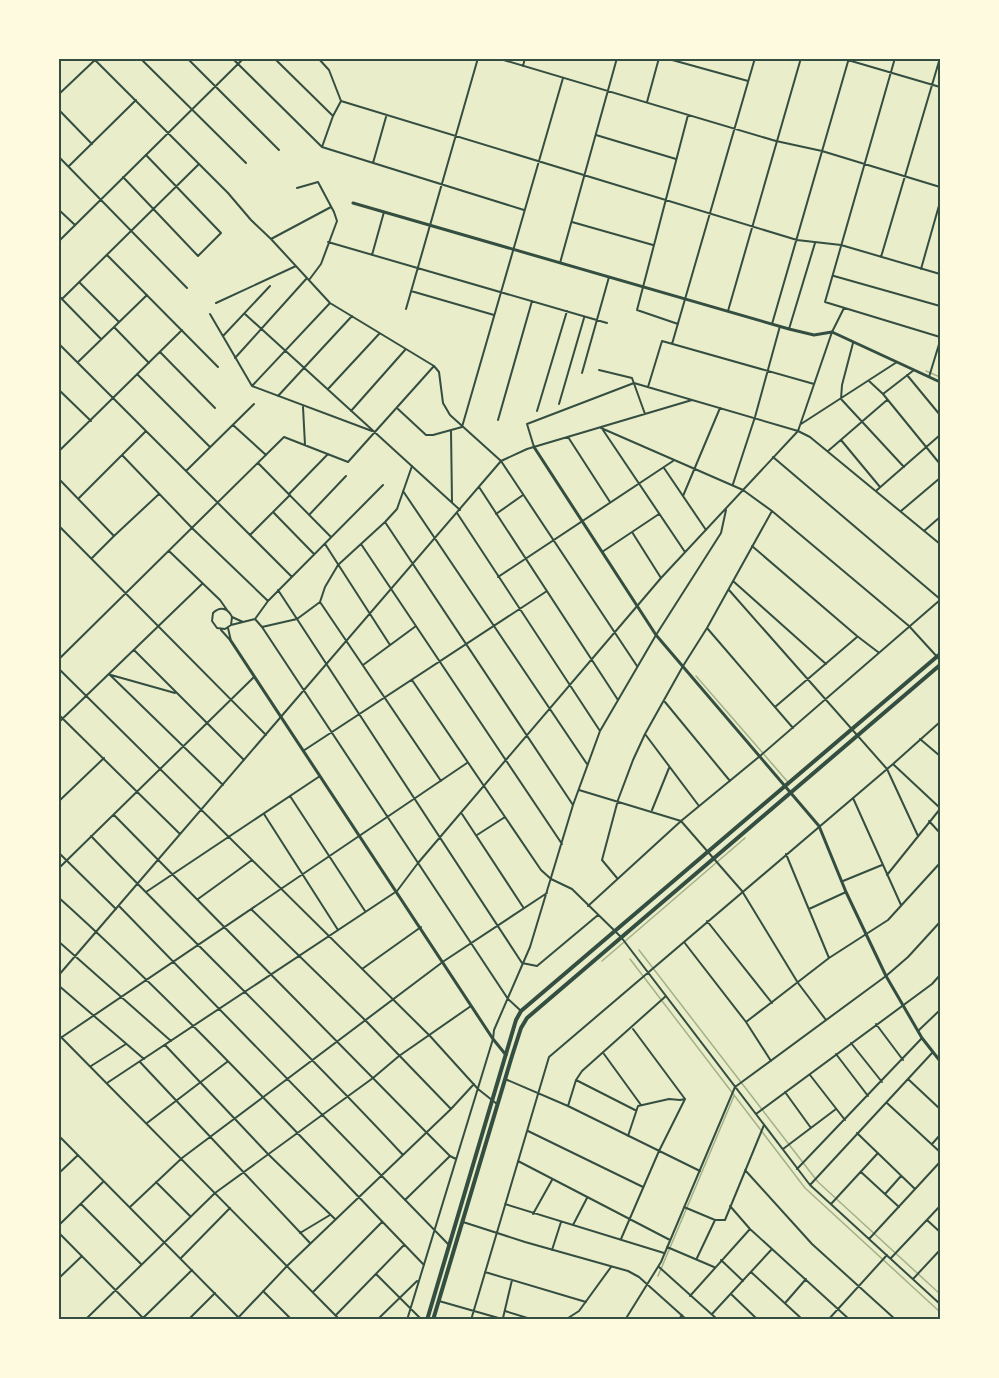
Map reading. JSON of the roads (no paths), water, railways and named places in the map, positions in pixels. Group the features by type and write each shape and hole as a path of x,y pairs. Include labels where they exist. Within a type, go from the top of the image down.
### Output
{"main road":[{"path":"427,1320 516,1020 521,1011 940,657"},
{"path":"433,1320 523,1023 533,1012 940,665"}],"street":[{"path":"140,58 246,163"},
{"path":"187,58 279,150"},
{"path":"232,58 322,147 524,210"},
{"path":"58,242 244,58"},
{"path":"274,58 333,116"},
{"path":"318,58 329,70 340,101 322,147"},
{"path":"406,309 478,58"},
{"path":"497,58 734,129 822,151 940,187"},
{"path":"523,66 525,58"},
{"path":"560,263 617,58"},
{"path":"647,103 659,58"},
{"path":"665,58 748,81"},
{"path":"672,344 754,58"},
{"path":"728,311 801,58"},
{"path":"841,58 940,87"},
{"path":"895,58 825,302 940,339 929,377"},
{"path":"881,257 940,58"},
{"path":"58,95 96,59 228,193 330,303 434,366 439,372 443,403 450,415 501,461 638,666"},
{"path":"772,324 849,60"},
{"path":"462,427 563,78"},
{"path":"69,166 136,100"},
{"path":"340,101 797,240 841,245 940,274"},
{"path":"58,109 92,144"},
{"path":"678,324 637,310 688,115"},
{"path":"373,163 387,116"},
{"path":"596,135 677,159"},
{"path":"123,177 198,256 221,233 146,155"},
{"path":"58,156 187,288"},
{"path":"63,299 199,164"},
{"path":"235,358 321,264 337,221 318,182 297,188"},
{"path":"921,269 940,202"},
{"path":"353,203 789,329 814,335 832,333 940,382"},
{"path":"271,239 331,207"},
{"path":"58,209 75,225"},
{"path":"372,255 384,213"},
{"path":"572,222 654,245"},
{"path":"328,242 607,323"},
{"path":"789,329 815,243"},
{"path":"107,255 219,367"},
{"path":"216,303 296,266"},
{"path":"832,275 940,306"},
{"path":"582,373 609,277"},
{"path":"79,282 119,322"},
{"path":"223,336 270,286"},
{"path":"411,291 494,315"},
{"path":"58,295 101,339"},
{"path":"78,363 147,295"},
{"path":"498,420 532,301"},
{"path":"252,386 330,303"},
{"path":"107,1083 397,891 418,863 661,578 798,430 832,333 844,308"},
{"path":"537,411 567,311"},
{"path":"210,314 252,386 303,407 375,432"},
{"path":"244,314 460,510"},
{"path":"277,396 351,316"},
{"path":"559,404 584,316"},
{"path":"733,484 755,417 780,326"},
{"path":"114,327 149,363"},
{"path":"58,452 182,330"},
{"path":"328,389 379,333"},
{"path":"648,387 662,341 814,384"},
{"path":"58,343 292,577"},
{"path":"853,343 842,385 841,399 904,467"},
{"path":"351,411 406,349"},
{"path":"159,352 215,408"},
{"path":"800,425 897,362"},
{"path":"58,660 284,437 348,462 434,366"},
{"path":"599,370 632,378 645,414"},
{"path":"883,394 914,370"},
{"path":"137,374 210,447"},
{"path":"908,375 940,415"},
{"path":"869,381 883,394 940,464"},
{"path":"940,543 810,436 755,417 634,383 527,424 534,447 656,635 819,826 846,892 886,976 922,1038 940,1060"},
{"path":"58,389 91,421"},
{"path":"58,976 501,461 534,447 692,400"},
{"path":"828,451 887,400"},
{"path":"186,471 254,404"},
{"path":"303,407 305,445"},
{"path":"397,408 426,435 462,427"},
{"path":"683,496 720,408"},
{"path":"233,424 266,455"},
{"path":"601,428 743,490 772,511 909,626 940,657"},
{"path":"601,428 685,552"},
{"path":"451,430 452,503"},
{"path":"79,498 146,431"},
{"path":"877,490 940,435"},
{"path":"568,437 610,502"},
{"path":"840,440 880,487"},
{"path":"250,535 328,454"},
{"path":"122,455 192,528 268,601"},
{"path":"588,906 681,821 793,728 940,599 773,458"},
{"path":"498,577 674,460"},
{"path":"258,463 331,537"},
{"path":"262,627 297,619 320,602 325,587 338,565 397,509 412,466"},
{"path":"664,467 706,530"},
{"path":"309,515 346,476"},
{"path":"58,478 114,536"},
{"path":"901,511 940,478"},
{"path":"221,630 255,619 278,590 383,485"},
{"path":"479,487 618,700"},
{"path":"403,491 586,764"},
{"path":"91,558 159,494"},
{"path":"496,514 523,495"},
{"path":"406,1320 494,1039 494,1030 530,948 586,764 600,731 618,700 721,533 727,508"},
{"path":"616,878 602,860 618,800 633,760 645,734 772,511"},
{"path":"273,512 314,554"},
{"path":"457,513 600,731"},
{"path":"602,552 659,514"},
{"path":"924,531 940,517"},
{"path":"385,522 573,805"},
{"path":"58,525 266,735"},
{"path":"632,532 661,578"},
{"path":"324,544 390,645"},
{"path":"361,544 562,844"},
{"path":"752,546 878,652"},
{"path":"169,551 220,600 232,617 243,622"},
{"path":"733,581 826,664"},
{"path":"58,723 202,584"},
{"path":"278,590 522,963 537,966 598,915"},
{"path":"729,590 887,769 918,836"},
{"path":"303,751 547,591"},
{"path":"220,600 220,609"},
{"path":"320,602 441,781"},
{"path":"227,610 220,609 213,613 213,625 231,641 444,961 471,1006 506,1055"},
{"path":"231,641 232,617"},
{"path":"255,619 305,690 508,999 521,1011"},
{"path":"363,665 416,626"},
{"path":"707,628 793,728"},
{"path":"775,707 857,636"},
{"path":"134,650 244,760"},
{"path":"58,669 393,999 478,1089 492,1102 498,1104"},
{"path":"109,674 178,693"},
{"path":"109,674 223,785"},
{"path":"58,869 254,677"},
{"path":"412,680 541,870 551,879 572,889 616,931 810,1185 940,1304"},
{"path":"664,701 729,781"},
{"path":"58,714 181,834"},
{"path":"471,1320 549,1057 940,722"},
{"path":"645,734 699,806"},
{"path":"920,739 940,756"},
{"path":"58,802 104,758"},
{"path":"62,1037 468,762"},
{"path":"887,875 940,808 893,764"},
{"path":"651,811 669,768"},
{"path":"146,892 320,776"},
{"path":"579,790 681,821 742,891 798,983 826,1020"},
{"path":"290,796 366,912"},
{"path":"853,798 901,906"},
{"path":"263,813 338,930"},
{"path":"462,814 523,908"},
{"path":"114,815 426,1132 456,1159"},
{"path":"476,836 505,817"},
{"path":"929,822 940,833"},
{"path":"92,836 197,946 348,1096 403,1155"},
{"path":"58,852 116,909"},
{"path":"786,854 830,958"},
{"path":"197,900 252,860"},
{"path":"746,1022 830,958 888,921 940,863"},
{"path":"842,881 882,866"},
{"path":"808,909 846,892"},
{"path":"130,1207 182,1158 337,1041 444,961 547,893"},
{"path":"58,897 193,1026 424,1265"},
{"path":"119,906 449,1245"},
{"path":"251,909 365,1020 451,1109"},
{"path":"707,921 772,1003"},
{"path":"624,1320 658,1267 735,1087 886,976 909,957 940,922"},
{"path":"362,969 421,927"},
{"path":"58,941 171,1041"},
{"path":"683,941 746,1022 771,1061"},
{"path":"756,1114 932,984 940,975"},
{"path":"58,985 144,1059"},
{"path":"567,1106 576,1080 582,1071 666,996"},
{"path":"85,1320 215,1193 374,1078 399,1056 471,1006"},
{"path":"918,1031 940,1012"},
{"path":"876,1024 903,1060"},
{"path":"632,1028 685,1099"},
{"path":"58,1034 340,1320"},
{"path":"798,1169 922,1038"},
{"path":"851,1043 882,1082"},
{"path":"91,1066 126,1044"},
{"path":"165,1045 268,1154 335,1219"},
{"path":"603,1053 641,1105"},
{"path":"810,1185 933,1053"},
{"path":"837,1054 868,1096"},
{"path":"140,1062 310,1243"},
{"path":"147,1124 227,1062"},
{"path":"809,1074 844,1120"},
{"path":"505,1079 567,1106 700,1171"},
{"path":"908,1079 940,1109"},
{"path":"576,1080 636,1110"},
{"path":"58,1135 239,1319 263,1290 310,1243 451,1109 474,1084"},
{"path":"785,1092 811,1128"},
{"path":"628,1136 636,1110 641,1105 669,1099 685,1099"},
{"path":"621,1239 659,1151 685,1099"},
{"path":"886,1102 940,1152"},
{"path":"782,1149 836,1109"},
{"path":"684,1207 716,1221 725,1220 764,1125"},
{"path":"528,1131 644,1188"},
{"path":"857,1133 915,1189"},
{"path":"932,1144 940,1135"},
{"path":"831,1204 878,1153"},
{"path":"58,1174 78,1155"},
{"path":"405,1200 450,1156"},
{"path":"518,1161 670,1240"},
{"path":"869,1239 940,1162"},
{"path":"745,1170 812,1244 896,1320"},
{"path":"861,1172 899,1207"},
{"path":"885,1194 902,1176"},
{"path":"533,1214 552,1180"},
{"path":"58,1226 104,1181"},
{"path":"156,1182 190,1216"},
{"path":"573,1226 586,1198"},
{"path":"81,1204 141,1264"},
{"path":"505,1204 664,1253"},
{"path":"730,1206 750,1229 850,1320"},
{"path":"891,1258 940,1206"},
{"path":"181,1258 230,1208"},
{"path":"300,1233 330,1215"},
{"path":"927,1220 940,1232"},
{"path":"696,1260 716,1221"},
{"path":"314,1292 382,1222"},
{"path":"462,1222 627,1271 639,1277 687,1320"},
{"path":"552,1250 561,1222"},
{"path":"690,1296 750,1229"},
{"path":"58,1232 143,1319 192,1269"},
{"path":"336,1315 404,1245"},
{"path":"667,1247 714,1268"},
{"path":"712,1314 772,1249"},
{"path":"913,1279 940,1251"},
{"path":"828,1320 887,1255"},
{"path":"58,1280 82,1256"},
{"path":"721,1260 743,1281"},
{"path":"565,1320 579,1311 611,1267"},
{"path":"658,1267 718,1320"},
{"path":"485,1272 586,1302"},
{"path":"751,1272 803,1320"},
{"path":"376,1274 422,1320"},
{"path":"377,1320 420,1279"},
{"path":"439,1301 502,1319 512,1280"},
{"path":"785,1303 806,1280"},
{"path":"263,1290 291,1320"},
{"path":"188,1320 215,1293"},
{"path":"731,1294 758,1320"},
{"path":"505,1311 534,1320"},
{"path":"678,1320 682,1315"}],"waterway":[{"path":"926,371 940,377"},
{"path":"696,676 787,781"},
{"path":"602,961 745,838"},
{"path":"639,950 818,1182 940,1294"},
{"path":"630,959 805,1188 940,1312"},
{"path":"658,1276 734,1096"}]}
